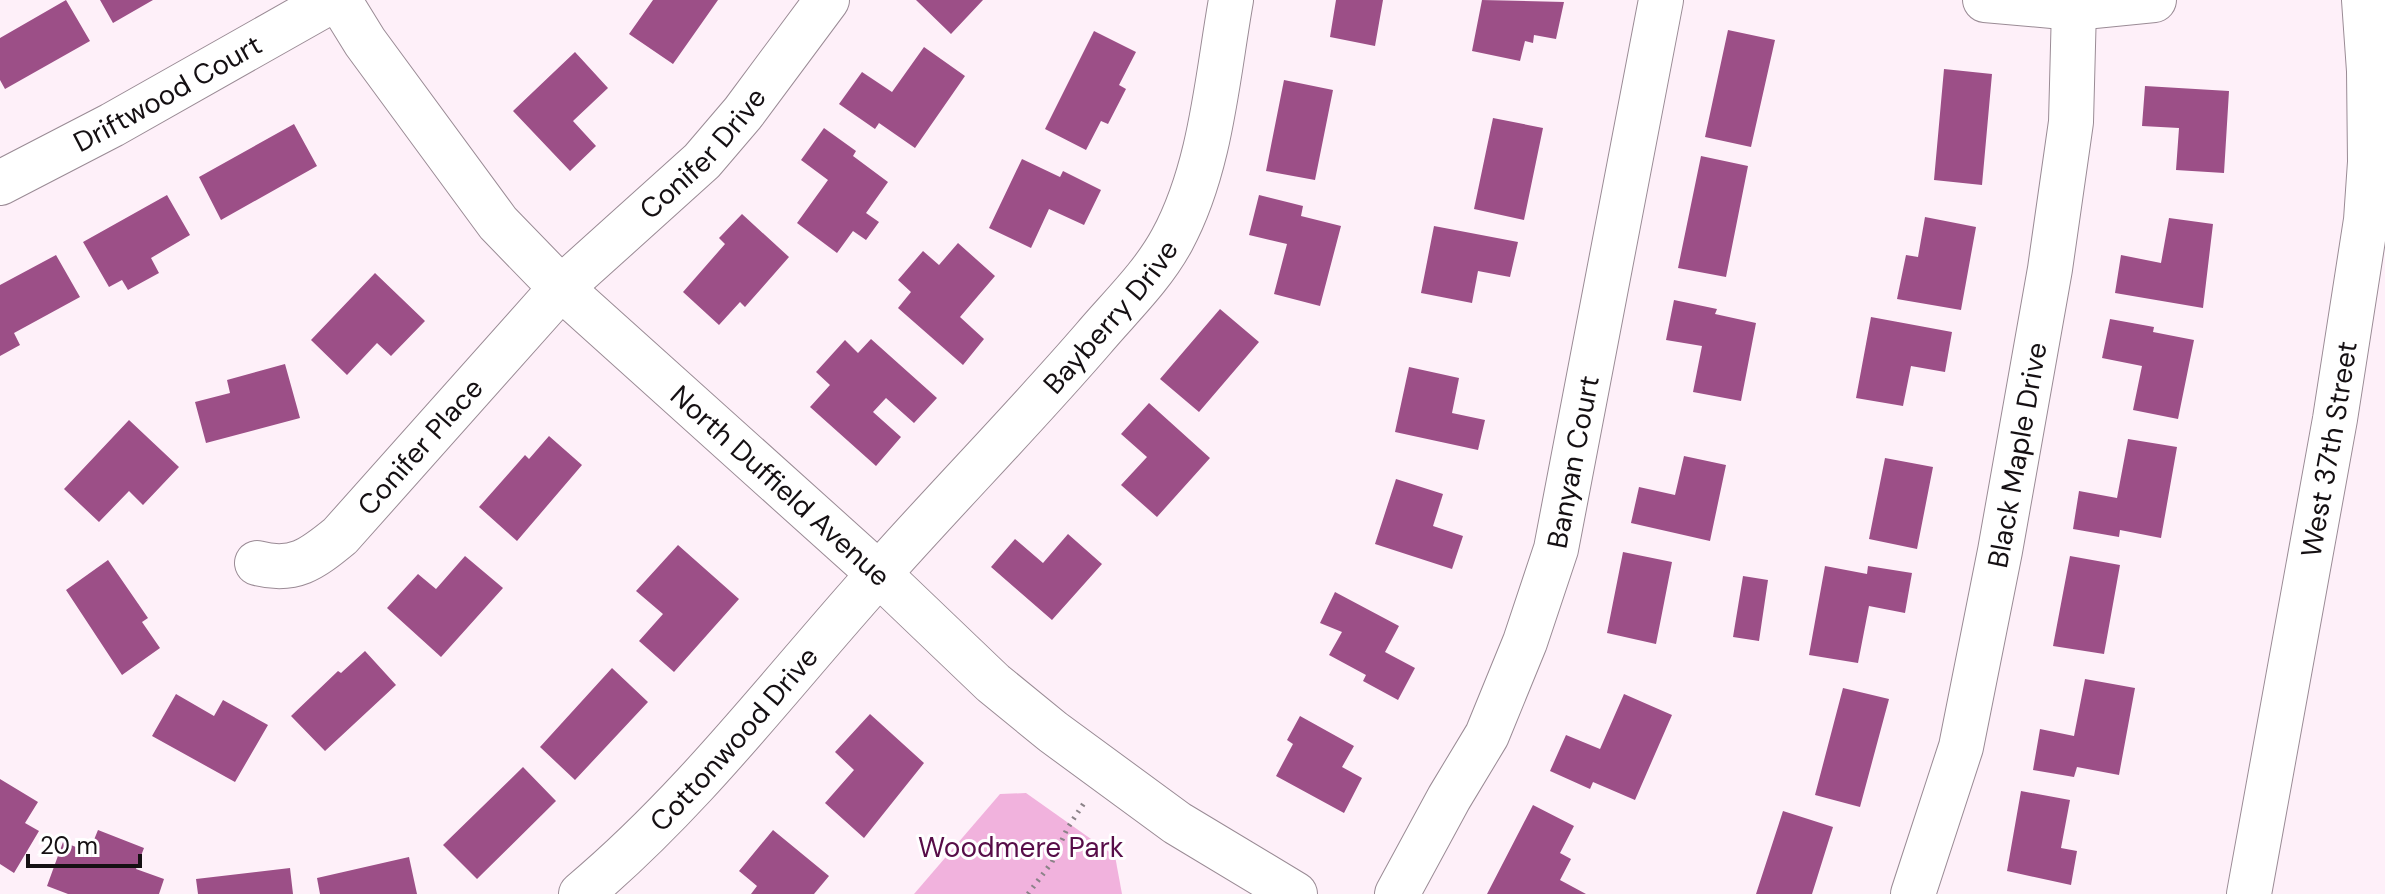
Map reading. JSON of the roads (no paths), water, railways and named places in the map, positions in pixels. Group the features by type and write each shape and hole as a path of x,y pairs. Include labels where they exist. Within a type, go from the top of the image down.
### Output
{"street":[{"name":"Driftwood Court","path":"0,183 112,125 336,0"},
{"name":"North Duffield Avenue","path":"336,0 498,223 561,288 879,574 993,683 1105,772 1177,823 1295,894"},
{"name":"Conifer Drive","path":"561,288 702,161 743,113 827,0"},
{"name":"Bayberry Drive","path":"879,574 1062,374 1155,266 1172,240 1191,196 1206,142 1231,0"},
{"name":"Banyan Court","path":"1397,894 1487,735 1525,642 1556,549 1661,0"},
{"path":"1985,0 2074,8 2154,0"},
{"name":"West 37th Street","path":"2249,894 2335,419 2366,220 2370,162 2364,0"},
{"name":"Black Maple Drive","path":"1913,894 1961,747 2000,551 2050,269 2071,122 2074,8"},
{"name":"Conifer Place","path":"257,563 293,567 316,555 340,536 561,288"},
{"name":"Cottonwood Drive","path":"581,894 618,863 699,782 879,574"}],"park label":[{"name":"Woodmere Park","path":"1021,847"}]}
